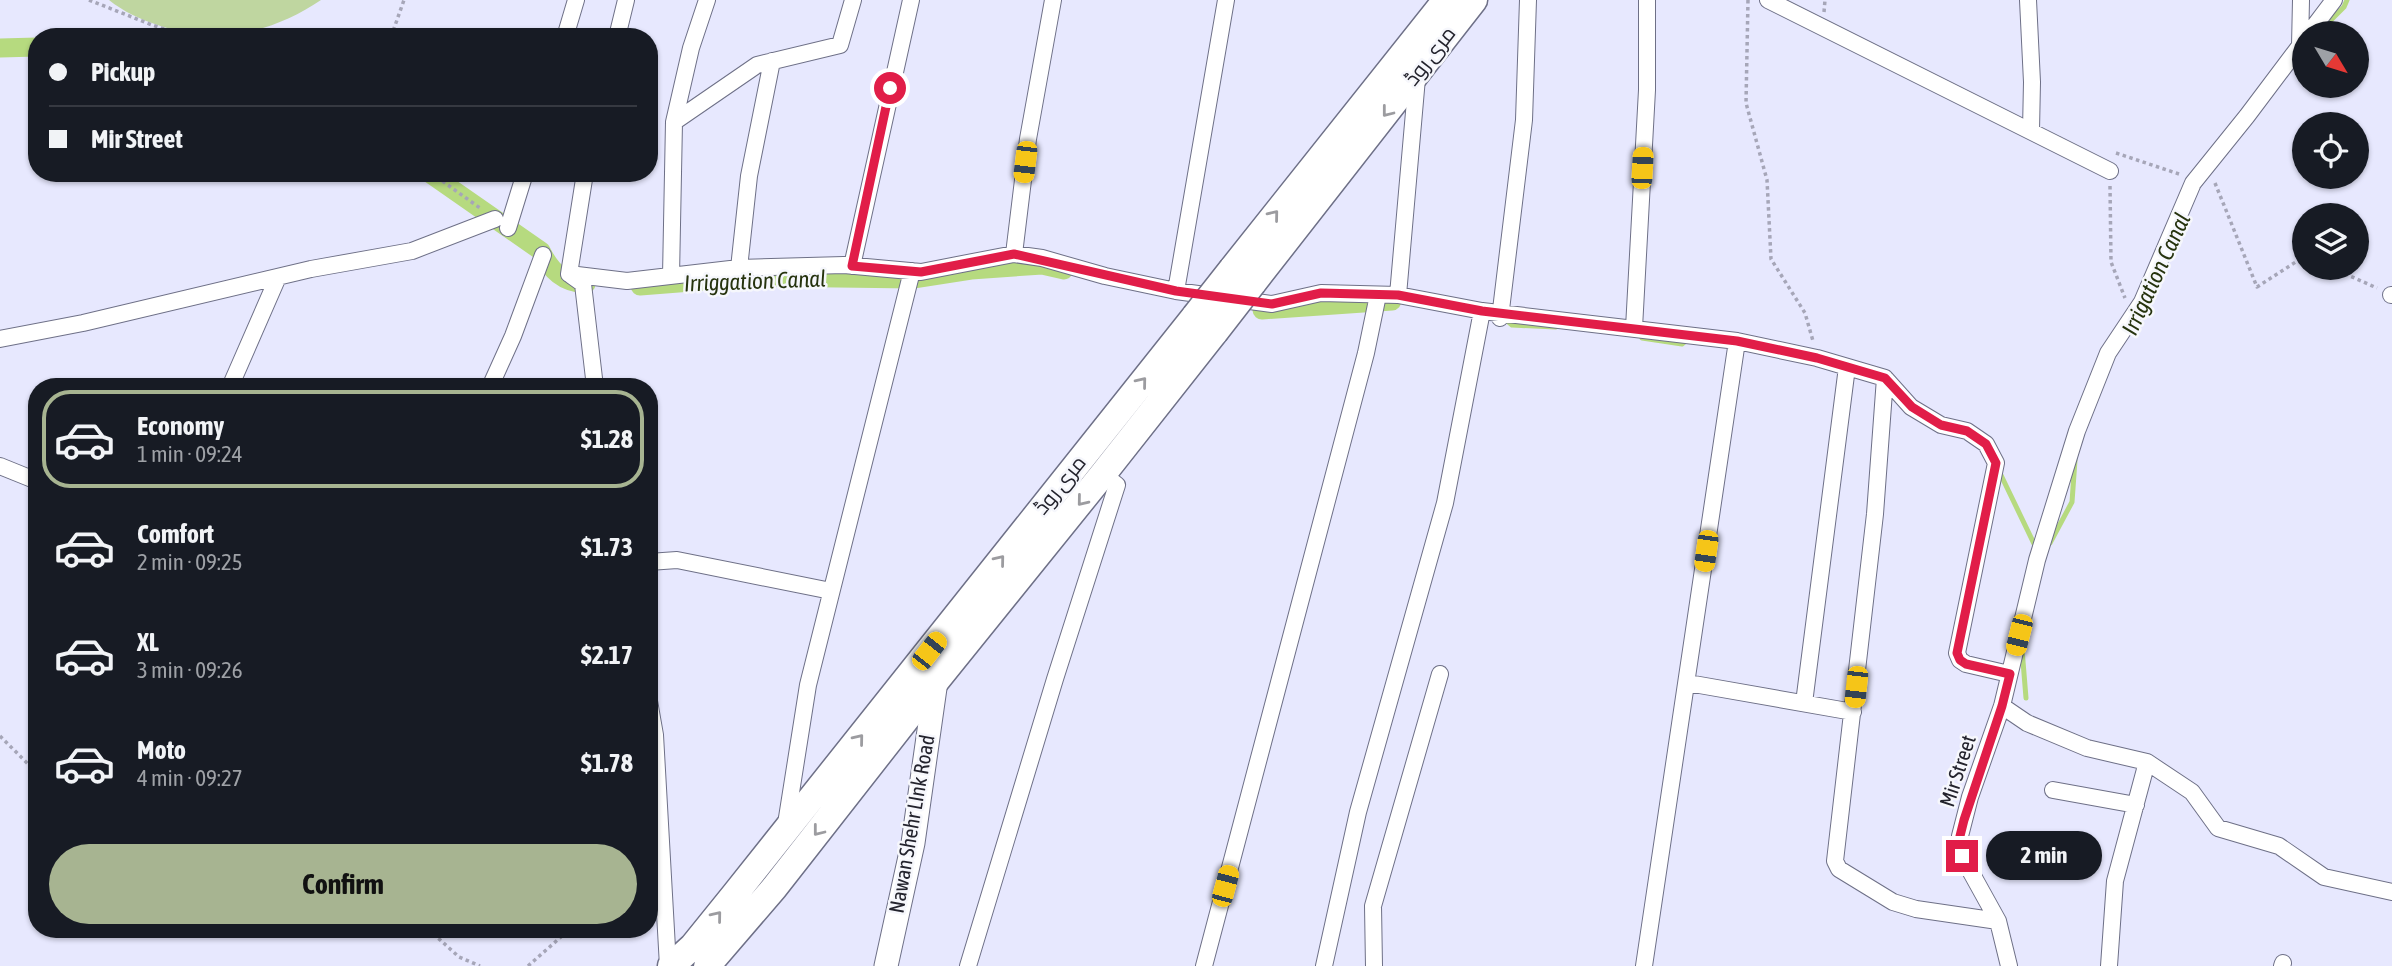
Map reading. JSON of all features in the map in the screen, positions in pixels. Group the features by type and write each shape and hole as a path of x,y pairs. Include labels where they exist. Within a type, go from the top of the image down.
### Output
{"main road":[{"name":"مری روڈ","path":"1419,58 1446,0"},
{"name":"مری روڈ","path":"669,966 693,946 1205,324 1419,58 1474,0"},
{"name":"مری روڈ","path":"707,966 774,888 1103,474 1205,324"}],"street":[{"path":"568,28 576,0"},
{"path":"619,28 626,0"},
{"path":"671,276 674,122 691,48 707,0"},
{"path":"674,122 757,65 839,45 853,0"},
{"path":"852,266 911,0"},
{"path":"1014,254 1028,139 1053,0"},
{"path":"1176,291 1226,0"},
{"path":"1501,316 1524,120 1528,0"},
{"path":"1634,328 1647,90 1647,0"},
{"path":"1768,0 2110,171"},
{"path":"2028,0 2032,82 2031,130"},
{"path":"2301,0 2303,21"},
{"name":"Mir Street","path":"2318,21 2334,0"},
{"name":"Mir Street","path":"2009,966 1998,921 1962,856 1960,836 1970,797 2002,706 2037,559 2079,426 2108,353 2142,302 2196,179 2292,56"},
{"path":"1398,295 1419,58"},
{"path":"739,268 749,176 772,61"},
{"path":"0,339 83,324 278,277 412,251 502,223 521,182"},
{"path":"569,274 584,182"},
{"path":"569,274 627,281 739,268 852,266 921,272 1014,254 1176,291 1272,304 1321,293 1398,295 1501,316 1737,341 1817,358 1885,378 1912,407 1941,425 1967,431 1986,444 1996,463 1957,653 1960,660 1966,664 2010,674"},
{"path":"494,378 543,255"},
{"path":"785,832 808,685 912,271"},
{"path":"569,274 583,284 594,378"},
{"path":"234,378 278,277"},
{"path":"1204,966 1366,353 1378,295"},
{"path":"1324,966 1358,812 1445,503 1482,311"},
{"path":"1644,966 1737,341"},
{"path":"1804,703 1847,367"},
{"path":"1885,378 1875,514 1835,860 1839,869 1894,902 1916,909 1998,921"},
{"path":"0,466 28,477"},
{"path":"968,966 1117,485 1103,474"},
{"path":"658,561 677,560 831,591"},
{"path":"1374,966 1373,906 1440,674"},
{"name":"Nawan Shehr LInk Road","path":"886,966 913,843 936,681"},
{"path":"1688,683 1853,712"},
{"path":"2002,706 2027,723 2087,748 2147,762 2192,792 2218,828 2279,846 2324,877 2392,892"},
{"path":"2109,966 2115,881 2147,762"},
{"path":"658,784 669,966"},
{"path":"2053,789 2136,805"}],"path":[{"path":"89,0 161,28"},
{"path":"394,28 404,0"},
{"path":"1748,0 1746,103 1767,180 1771,259 1805,313 1817,358"},
{"path":"2132,316 2111,262 2110,171 2114,153 2196,179"},
{"path":"2208,165 2257,287 2292,264"},
{"path":"2359,280 2392,295"},
{"path":"0,736 28,764"},
{"path":"438,938 459,957 480,966"},
{"path":"528,966 560,938"}],"green space":[{"path":"109,0 321,0 293,16 263,28 168,28 122,9"}],"waterway":[{"name":"Irrigation Canal","path":"2330,21 2347,0"},
{"name":"Irriggation Canal","path":"0,48 28,47"},
{"name":"Irriggation Canal","path":"442,182 541,251 559,275 586,284"},
{"name":"Irriggation Canal","path":"640,286 755,277 913,279 971,270 1042,265 1064,270"},
{"name":"Irriggation Canal","path":"1262,310 1392,301"},
{"name":"Irrigation Canal","path":"1505,319 1512,325 1556,327"},
{"name":"Irrigation Canal","path":"1642,338 1682,344 1687,340"},
{"name":"Irrigation Canal","path":"2050,543 2072,502 2075,460"},
{"name":"Irrigation Canal","path":"1999,471 2037,550"},
{"name":"Irrigation Canal","path":"2022,649 2026,698"}],"route":[{"path":"890,88 852,266 921,272 1014,254 1042,258 1105,276 1176,291 1272,304 1321,293 1398,295 1482,311 1737,341 1817,358 1885,378 1912,407 1941,425 1967,431 1986,444 1996,463 1957,653 1960,660 1966,664 2010,674 1964,820 1960,836 1962,856"}]}
